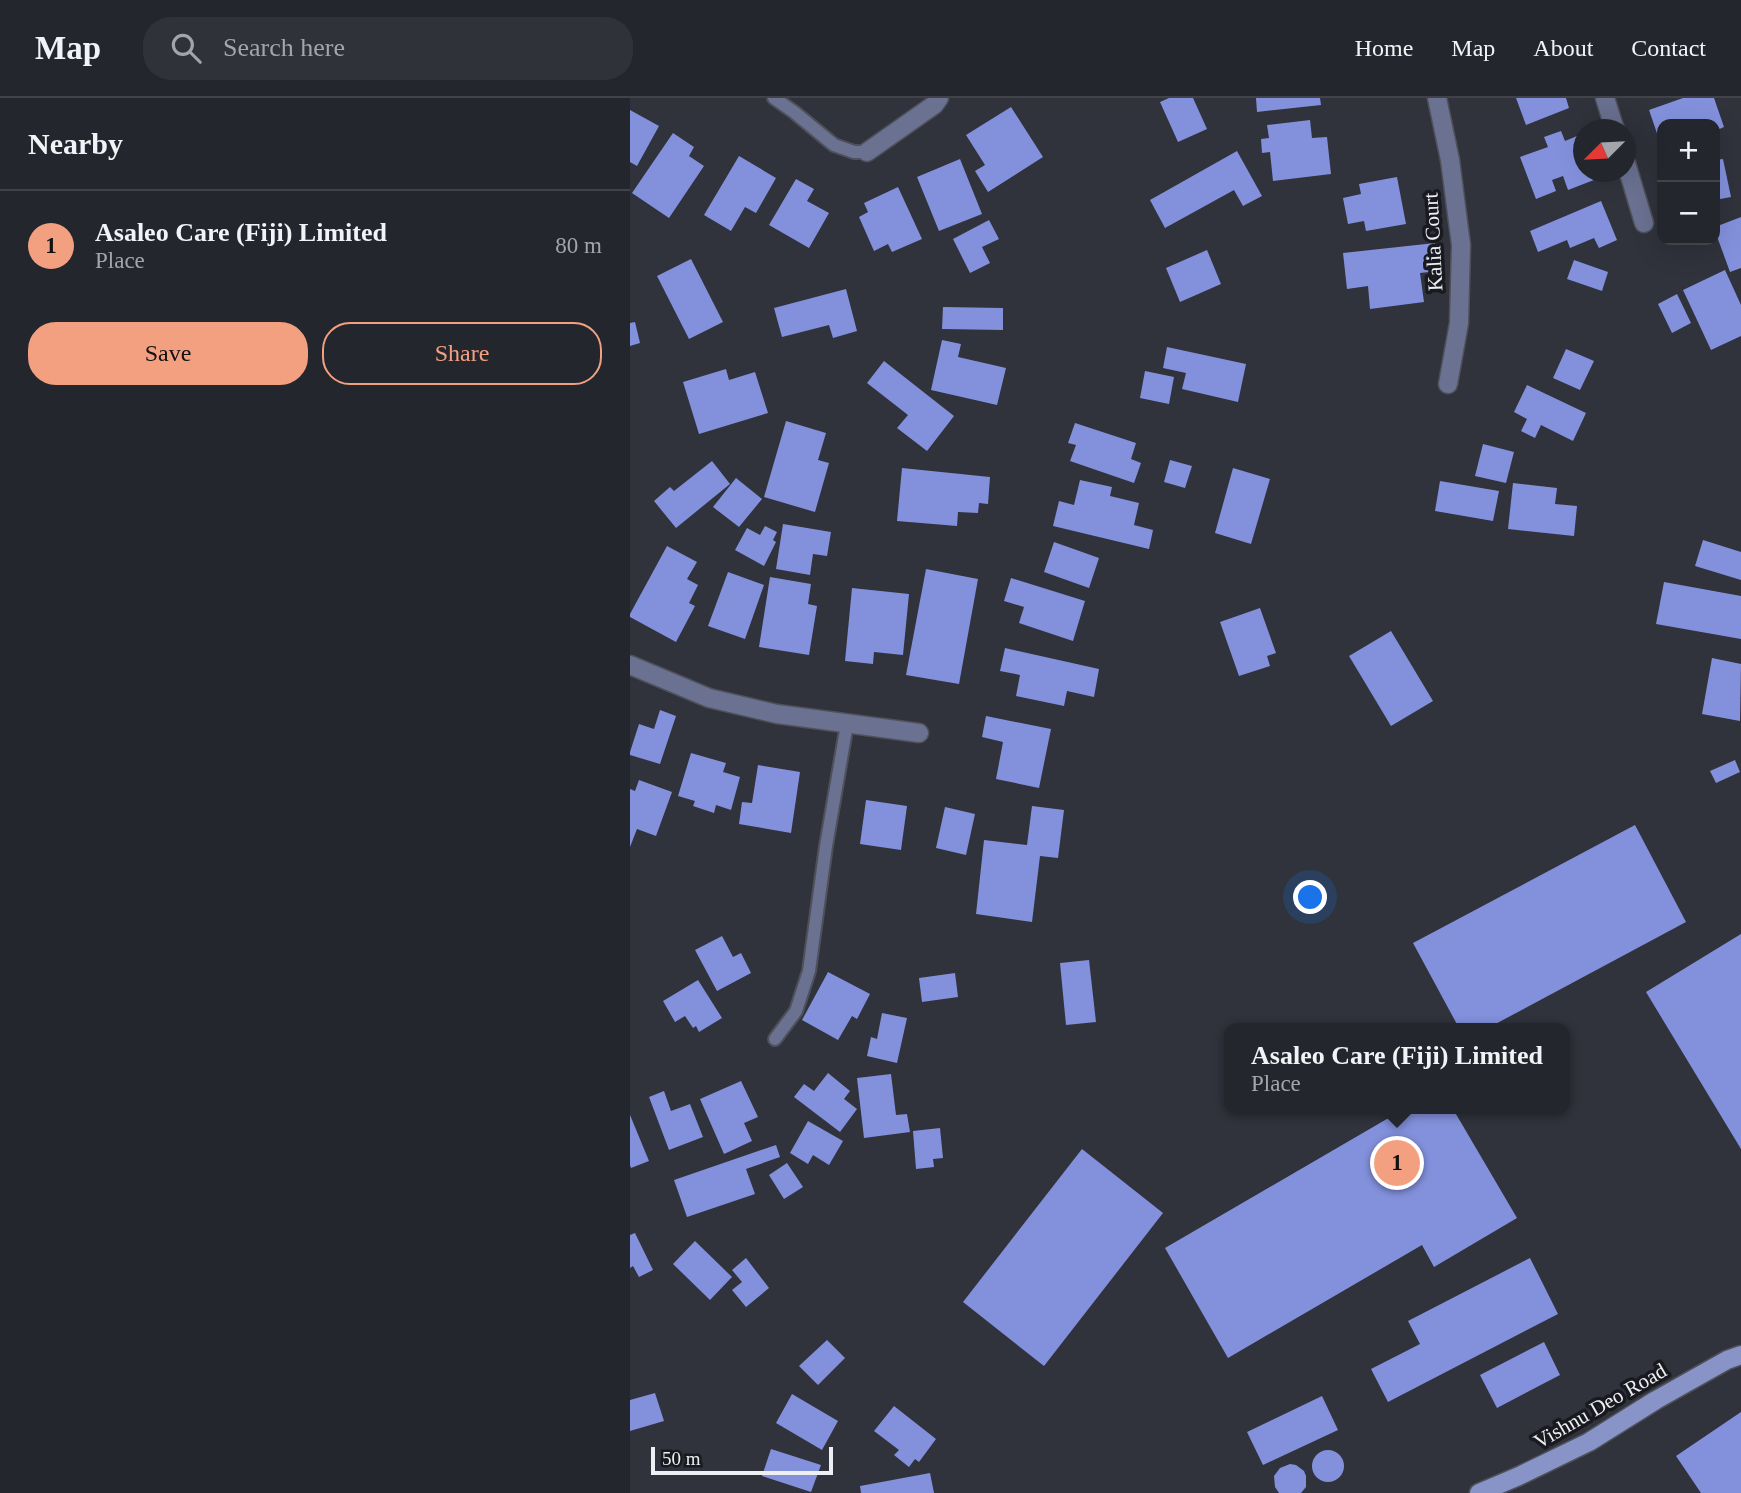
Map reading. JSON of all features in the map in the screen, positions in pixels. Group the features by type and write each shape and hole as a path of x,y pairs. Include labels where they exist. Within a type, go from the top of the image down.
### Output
{"street":[{"path":"867,152 939,98"},
{"name":"Kalia Court","path":"1437,98 1450,160 1461,245 1459,323 1448,384"},
{"path":"1605,98 1612,119"},
{"path":"1632,182 1644,223"},
{"path":"630,666 709,698 777,714 919,733"},
{"name":"Vishnu Deo Road","path":"1479,1493 1589,1442 1656,1399 1741,1355"}],"lane":[{"path":"774,98 834,145 854,152 867,152"},
{"path":"775,1039 796,1010 809,971 847,724"}],"building":[{"path":"1169,98 1193,98 1207,129 1178,142 1160,102"},
{"path":"1256,98 1320,98 1321,105 1257,112"},
{"path":"1516,98 1566,98 1569,108 1526,125"},
{"path":"1683,98 1714,98 1724,127 1720,129 1720,119 1657,119 1657,133 1649,110"},
{"path":"1011,107 1043,157 988,192 975,171 985,165 966,135"},
{"path":"630,110 659,126 637,166 630,162"},
{"path":"1310,120 1312,138 1327,137 1331,174 1273,181 1270,152 1262,153 1261,139 1269,138 1267,125"},
{"path":"1561,131 1565,141 1573,138 1573,182 1589,182 1568,190 1563,176 1552,180 1556,191 1536,199 1520,157 1548,147 1544,137"},
{"path":"673,133 694,147 689,156 704,166 669,218 632,193"},
{"path":"1237,151 1262,196 1243,206 1234,190 1165,228 1150,200"},
{"path":"739,156 776,178 756,213 745,207 731,231 704,215"},
{"path":"960,159 982,214 939,231 917,177"},
{"path":"1720,159 1723,159 1731,197 1720,199 1720,182"},
{"path":"1397,177 1406,224 1366,231 1364,221 1348,224 1343,198 1361,194 1359,184"},
{"path":"796,179 814,189 807,201 829,213 809,248 769,225"},
{"path":"898,187 922,239 892,252 888,244 874,251 859,217 868,212 864,203"},
{"path":"1601,201 1617,240 1599,248 1594,238 1570,248 1567,240 1538,252 1530,231"},
{"path":"1741,217 1741,268 1730,272 1720,245 1720,225"},
{"path":"989,220 999,239 982,247 990,263 970,273 953,239"},
{"path":"1435,243 1438,271 1420,273 1424,302 1370,309 1368,286 1347,289 1343,253"},
{"path":"1207,250 1221,284 1180,302 1166,268"},
{"path":"691,259 723,322 689,339 657,276"},
{"path":"1574,260 1608,272 1602,291 1567,279"},
{"path":"1725,270 1741,305 1741,336 1711,350 1683,290"},
{"path":"846,289 857,331 833,338 829,325 782,337 774,308"},
{"path":"1677,294 1691,323 1672,333 1658,304"},
{"path":"943,307 1003,308 1003,330 942,329"},
{"path":"635,322 640,343 630,346 630,323"},
{"path":"942,340 961,344 958,357 1006,368 997,405 931,390"},
{"path":"1167,347 1246,364 1238,402 1182,389 1186,373 1163,368"},
{"path":"1566,349 1594,361 1580,390 1553,378"},
{"path":"884,361 954,416 927,451 897,428 908,415 867,383"},
{"path":"726,369 729,380 755,372 768,413 699,434 683,382"},
{"path":"1145,371 1174,377 1169,404 1140,398"},
{"path":"1527,385 1586,413 1573,441 1541,425 1535,438 1521,431 1527,419 1514,412"},
{"path":"786,421 826,433 818,460 829,463 815,512 764,497"},
{"path":"1075,423 1136,443 1131,459 1141,463 1134,483 1070,461 1076,445 1068,443"},
{"path":"1483,444 1514,452 1506,483 1475,476"},
{"path":"1170,460 1192,466 1185,488 1164,482"},
{"path":"712,461 730,484 676,528 654,501 670,487 674,491"},
{"path":"902,468 990,477 988,504 979,503 978,513 958,512 957,526 897,521"},
{"path":"1233,468 1270,479 1251,544 1215,533"},
{"path":"736,478 762,499 739,527 713,507"},
{"path":"1080,480 1112,487 1110,496 1139,503 1134,525 1153,530 1149,549 1053,526 1059,501 1074,505"},
{"path":"1440,481 1499,491 1493,521 1435,511"},
{"path":"1513,483 1557,488 1555,504 1577,506 1574,536 1508,529"},
{"path":"783,524 831,532 827,556 813,554 810,575 776,569"},
{"path":"765,526 777,532 773,540 776,542 764,566 735,550 747,528 760,535"},
{"path":"1703,540 1741,552 1741,580 1695,566"},
{"path":"1054,542 1099,558 1089,588 1044,572"},
{"path":"667,546 697,562 687,579 698,585 689,603 695,606 676,642 630,617"},
{"path":"926,569 978,579 959,684 906,675"},
{"path":"728,572 764,585 745,639 708,626"},
{"path":"770,577 811,584 808,604 817,606 809,655 759,647"},
{"path":"1011,578 1085,601 1073,641 1019,623 1024,607 1004,601"},
{"path":"1664,582 1741,596 1741,639 1656,624"},
{"path":"852,588 909,594 903,655 874,652 873,664 845,661"},
{"path":"1260,608 1276,653 1267,656 1270,666 1239,676 1220,622"},
{"path":"1391,631 1433,701 1391,726 1349,656"},
{"path":"1005,648 1099,669 1094,697 1067,691 1064,706 1016,696 1020,675 1000,671"},
{"path":"1712,658 1741,664 1740,721 1702,714"},
{"path":"660,710 676,716 660,764 630,755 639,724 654,729"},
{"path":"986,716 1051,729 1039,788 996,779 1003,742 982,737"},
{"path":"691,753 726,763 723,772 740,777 731,810 716,805 714,813 693,806 695,801 678,796"},
{"path":"1735,760 1740,772 1716,783 1710,771"},
{"path":"758,765 800,772 791,833 739,824 742,802 752,803"},
{"path":"639,780 672,792 656,836 637,829 630,847 630,789 635,791"},
{"path":"866,800 907,806 901,850 860,844"},
{"path":"1032,806 1064,810 1058,858 1040,856 1032,922 976,914 984,840 1027,845"},
{"path":"945,807 975,814 966,855 936,848"},
{"path":"1635,825 1686,922 1497,1023 1456,1023 1413,943"},
{"path":"1741,934 1741,1149 1646,992"},
{"path":"722,936 733,957 741,953 751,973 717,991 695,950"},
{"path":"1089,960 1096,1022 1066,1025 1060,963"},
{"path":"828,972 870,994 857,1019 852,1016 838,1040 802,1020"},
{"path":"955,973 958,997 922,1002 919,978"},
{"path":"698,980 722,1018 699,1032 685,1016 675,1022 663,1001"},
{"path":"882,1013 907,1018 897,1063 867,1056 871,1037 877,1039"},
{"path":"828,1073 850,1091 844,1099 857,1109 840,1132 794,1097 804,1084 814,1091"},
{"path":"891,1074 896,1115 907,1114 910,1132 864,1138 857,1078"},
{"path":"741,1081 758,1117 744,1123 752,1141 724,1154 700,1099"},
{"path":"664,1091 671,1111 690,1104 703,1137 669,1150 649,1097"},
{"path":"1395,1114 1456,1114 1517,1218 1434,1267 1422,1245 1228,1358 1165,1248"},
{"path":"630,1115 649,1161 631,1168 630,1165"},
{"path":"808,1121 843,1141 829,1165 813,1155 808,1164 790,1153"},
{"path":"940,1128 943,1158 933,1159 934,1167 916,1169 913,1131"},
{"path":"776,1145 780,1157 746,1169 755,1194 687,1217 674,1180"},
{"path":"1082,1149 1163,1213 1044,1366 963,1302"},
{"path":"787,1163 803,1187 784,1199 769,1175"},
{"path":"635,1233 653,1270 639,1277 633,1266 630,1268 630,1235"},
{"path":"695,1241 732,1277 710,1300 673,1264"},
{"path":"746,1258 769,1288 746,1307 732,1290 742,1282 732,1270"},
{"path":"1530,1258 1558,1314 1388,1402 1371,1369 1420,1344 1408,1321"},
{"path":"827,1340 845,1358 818,1385 799,1366"},
{"path":"1544,1342 1560,1375 1497,1408 1480,1375"},
{"path":"655,1393 664,1421 630,1431 630,1400"},
{"path":"792,1394 838,1421 822,1450 776,1423"},
{"path":"1322,1396 1338,1430 1263,1465 1247,1432"},
{"path":"894,1406 936,1439 919,1462 915,1459 909,1467 894,1455 899,1450 874,1431"},
{"path":"1741,1412 1741,1493 1701,1493 1676,1456"},
{"path":"771,1449 821,1465 811,1492 762,1476"},
{"path":"1328,1450 1339,1455 1344,1466 1339,1477 1328,1482 1317,1477 1312,1466 1317,1455"},
{"path":"1290,1464 1304,1471 1306,1487 1301,1493 1279,1493 1275,1487 1274,1476 1280,1468"},
{"path":"930,1473 934,1493 861,1493 860,1486"}],"place":[{"name":"Asaleo Care (Fiji) Limited","path":"1397,1163"}]}
